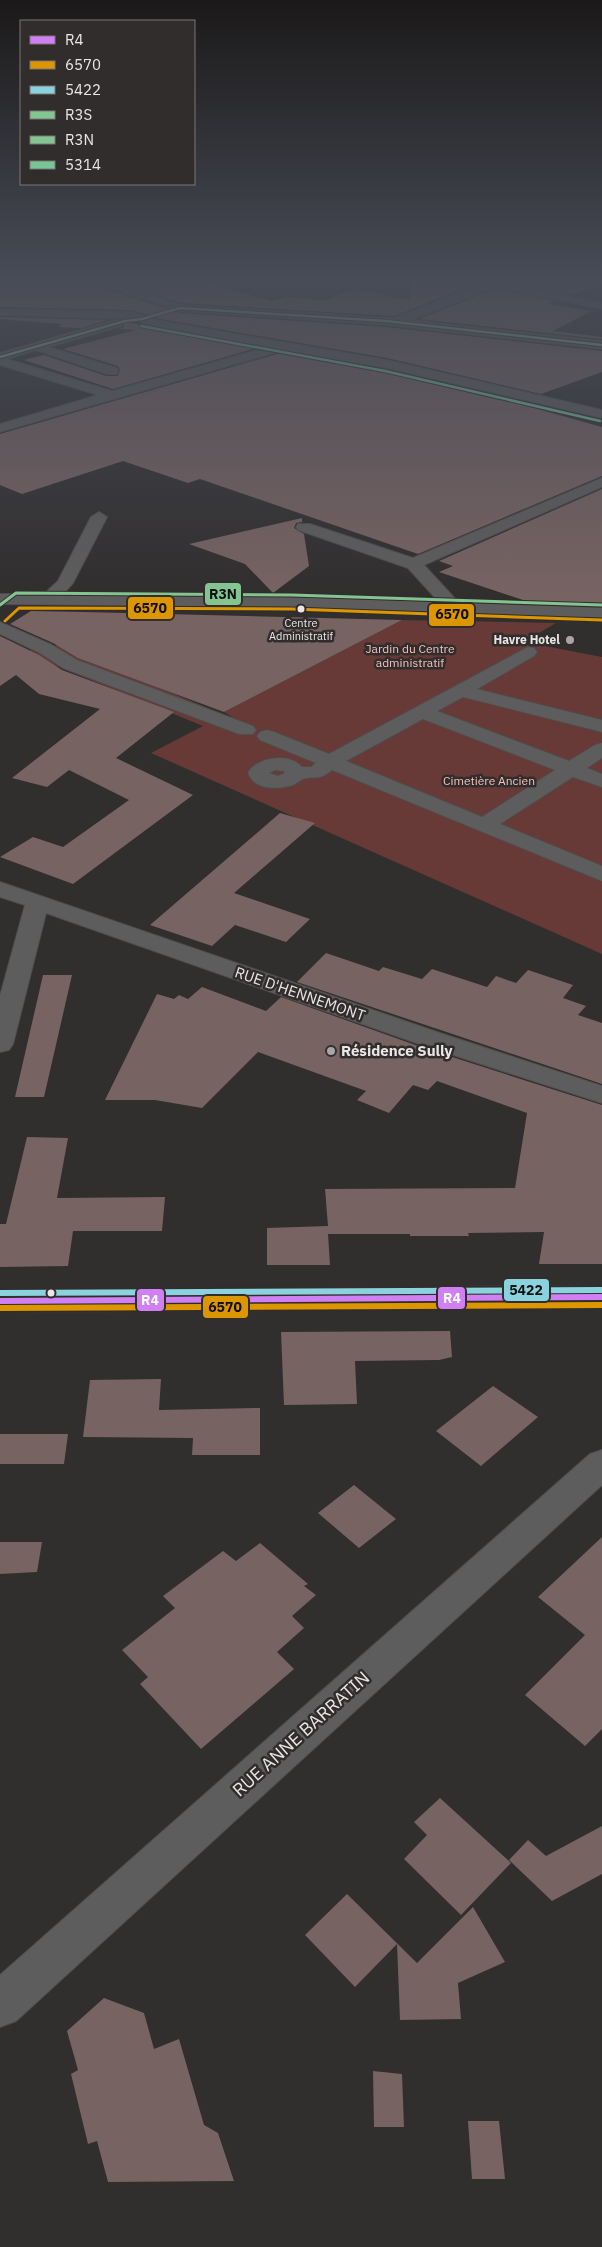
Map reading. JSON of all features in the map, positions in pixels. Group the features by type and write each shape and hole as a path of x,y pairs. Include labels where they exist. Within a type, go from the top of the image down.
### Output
{"street":[{"path":"76,384 110,395"},
{"path":"0,428 150,384"},
{"path":"472,384 602,414"},
{"path":"414,564 602,482"},
{"path":"48,600 65,582 99,517"},
{"path":"304,527 414,564 455,609"},
{"path":"0,616 8,600 292,602 602,613"},
{"path":"0,627 46,649 70,664 246,730 245,734 248,736 261,738 267,736 602,874"},
{"path":"296,773 316,773 330,762 528,652"},
{"path":"460,691 602,726"},
{"path":"421,712 602,781"},
{"path":"484,825 602,749"},
{"name":"RUE D'HENNEMONT","path":"0,889 431,1039 602,1095"},
{"path":"0,1044 36,902"},
{"path":"0,1301 602,1297"},
{"name":"RUE ANNE BARRATIN","path":"0,2004 602,1464"}],"green space":[{"name":"Cimetière Ancien","path":"402,620 556,623 524,642 602,657 602,954 151,753 203,726 27,654 31,650 37,653 57,645 239,721 224,712"}],"building":[{"path":"97,384 131,384 113,389"},
{"path":"174,384 447,384 522,401 516,403 602,427 602,476 418,554 200,479 188,483 123,461 22,494 0,485 0,434"},
{"path":"498,384 569,384 541,394"},
{"path":"602,489 602,605 532,603 439,572 453,566 439,561"},
{"path":"302,518 302,522 296,523 294,528 304,534 309,566 273,593 245,564 189,544"},
{"name":"Centre Administratif","path":"31,611 402,620 224,712 78,658 53,643 10,624"},
{"path":"0,636 39,655 62,670 174,712 116,758 193,795 73,884 0,857 33,837 63,847 129,800 69,770 47,787 12,778 100,709 39,694 16,675 0,686"},
{"path":"280,813 315,823 234,893 310,919 286,942 235,925 212,946 150,925"},
{"path":"326,953 379,971 383,967 422,979 432,969 487,987 496,976 516,983 528,970 573,985 563,998 586,1006 578,1015 602,1023 602,1084 297,982"},
{"path":"43,975 72,975 44,1097 15,1097"},
{"path":"202,987 266,1011 281,997 421,1047 602,1105 602,1264 539,1264 544,1232 468,1233 469,1236 328,1234 330,1265 267,1265 267,1228 328,1226 325,1189 515,1188 527,1113 437,1081 428,1090 413,1085 389,1113 357,1100 366,1091 258,1052 202,1108 155,1100 105,1100 157,994 174,999 179,995 188,999"},
{"path":"27,1137 68,1138 57,1198 165,1197 162,1231 73,1231 68,1266 0,1267 0,1224 6,1224"},
{"path":"450,1331 452,1357 439,1360 355,1361 357,1404 284,1405 281,1332"},
{"path":"161,1379 159,1410 260,1408 260,1455 192,1455 193,1438 83,1437 90,1380"},
{"path":"493,1386 538,1417 481,1466 436,1431"},
{"path":"0,1434 68,1434 64,1464 0,1464"},
{"path":"354,1485 396,1519 359,1548 318,1513"},
{"path":"602,1537 602,1729 585,1746 525,1695 585,1635 538,1597"},
{"path":"0,1542 42,1542 37,1572 0,1574"},
{"path":"260,1543 308,1584 304,1586 316,1595 292,1616 304,1628 277,1652 294,1669 201,1749 140,1684 148,1677 122,1650 175,1608 163,1596 223,1551 236,1561"},
{"path":"440,1798 511,1863 461,1915 404,1859 427,1835 414,1822"},
{"path":"602,1826 602,1874 552,1901 509,1860 528,1840 546,1856"},
{"path":"347,1894 417,1963 473,1907 505,1962 458,1983 461,2019 400,2020 397,1944 355,1987 305,1935"},
{"path":"104,1998 144,2013 154,2049 179,2039 204,2125 218,2133 234,2181 108,2182 97,2141 88,2144 71,2074 78,2070 67,2031"},
{"path":"373,2071 402,2074 404,2127 374,2127"},
{"path":"468,2121 499,2121 505,2179 472,2179"}],"transit line":[{"name":"5314","path":"440,384 600,421"},
{"name":"R3N","path":"0,605 16,593 292,595 602,605"},
{"name":"6570","path":"5,621 19,608 292,609 602,620"},
{"name":"5422","path":"0,1293 602,1290"},
{"name":"R4","path":"0,1301 602,1297"},
{"name":"6570","path":"0,1308 602,1305"}],"place":[{"name":"Centre Administratif","path":"301,609"},
{"name":"Havre Hotel","path":"570,640"},
{"name":"Résidence Sully","path":"331,1051"}],"park label":[{"name":"Jardin du Centre administratif","path":"410,656"}]}
